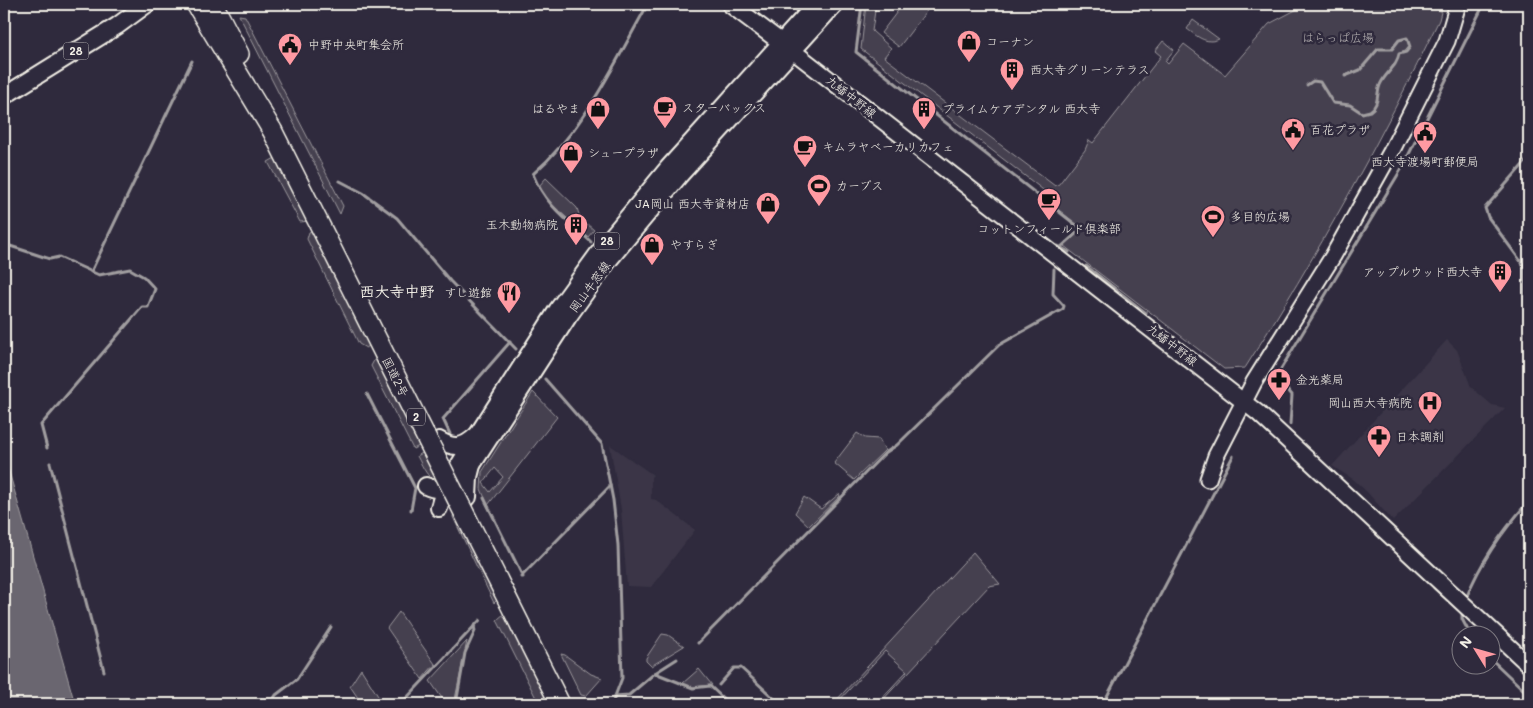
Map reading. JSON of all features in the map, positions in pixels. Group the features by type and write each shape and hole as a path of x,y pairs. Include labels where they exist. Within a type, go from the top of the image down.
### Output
{"highway":[{"name":"国道2号","path":"196,4 272,130 560,704"},
{"name":"国道2号","path":"213,4 248,70 272,130"}],"main road":[{"name":"28","path":"4,96 117,26 147,4"},
{"path":"730,4 787,46"},
{"name":"岡山牛窓線","path":"444,490 459,479 472,465 568,317 608,261 787,46 816,4"},
{"name":"岡山牛窓線","path":"439,508 444,490 478,434 558,309 603,247 668,168 787,46 835,4"},
{"path":"1208,479 1216,456 1244,402 1333,256 1388,158 1447,41 1458,4"},
{"name":"九蟠中野線","path":"787,46 908,143 1244,402 1529,665"},
{"path":"438,440 452,447 462,446 478,434"},
{"path":"468,497 468,477 472,465"},
{"path":"426,486 440,491 444,490"}],"shaded area":[{"name":"岡山西大寺病院","path":"1447,340 1457,350 1471,387 1492,405 1505,408 1393,521 1353,479 1332,466"},
{"path":"610,445 653,475 651,477 651,499 656,500 695,530 651,587 627,586 621,509"},
{"path":"4,454 75,704 4,704"}],"green space":[{"name":"はらっぱ広場","path":"866,4 876,4 872,31 891,48 884,57 1055,186 1059,184 1085,150 1089,140 1093,143 1161,56 1155,51 1163,41 1174,50 1165,61 1168,64 1184,44 1225,75 1269,24 1307,4 1443,4 1439,20 1394,109 1298,283 1245,368 1224,369 1064,246 1083,229 1056,208 1060,203 861,49"},
{"path":"903,4 932,4 899,47 881,33"},
{"path":"239,15 245,16 343,206 340,214"},
{"path":"1193,20 1219,39 1214,41 1206,40 1187,29"},
{"path":"277,157 309,221 300,222 268,162"},
{"path":"546,178 577,208 580,218 594,230 588,237 546,199 539,186"},
{"path":"314,230 372,344 366,348 359,344 307,239 309,232"},
{"path":"377,355 423,444 413,449 371,366"},
{"path":"533,392 557,417 488,505 481,489 482,472","holes":["495,468 503,477 490,492 483,483"]},
{"path":"857,433 865,438 879,439 885,450 854,480 834,463"},
{"path":"426,451 441,483 429,476 417,456"},
{"path":"839,494 840,496 809,526 795,513 804,497 821,509"},
{"path":"454,512 499,598 494,603 453,517"},
{"path":"973,552 1000,584 989,586 879,704 876,704 907,671 885,651 836,704 833,704"},
{"path":"399,612 435,664 422,679 387,628"},
{"path":"506,612 553,704 539,704 497,620"},
{"path":"662,634 668,635 684,646 651,666 646,661 646,658"},
{"path":"467,641 454,704 446,704 430,681"},
{"path":"561,654 591,674 602,678 586,696 581,695"},
{"path":"361,669 383,704 362,704 350,686"},
{"path":"699,669 712,685 691,687 683,683"}],"waterway":[{"path":"591,242 550,203 533,174 568,137 583,116 597,95 648,4"},
{"path":"862,4 856,52 1081,229 1061,247"},
{"path":"1273,382 1402,168 1484,4"},
{"path":"1525,4 1529,12"},
{"path":"1307,85 1313,81 1320,82 1333,103 1350,105 1362,113 1370,111 1377,102 1382,81 1396,63 1399,54 1406,52 1410,47 1407,38 1399,40 1392,49 1378,49 1360,70 1345,76"},
{"path":"91,272 192,61"},
{"path":"1529,158 1485,208 1488,217 1525,267 1526,342 1529,362"},
{"path":"340,181 363,193 397,218 450,281 516,349"},
{"path":"4,244 50,259 59,257 99,275 130,269 144,277 155,289 148,307 142,307 41,425 47,448"},
{"path":"1058,246 1069,252"},
{"path":"1086,266 1146,313"},
{"path":"698,643 885,453 897,445 999,345 1063,309 1064,306 1053,294 1054,269"},
{"path":"450,434 443,419 510,342"},
{"path":"545,379 602,444 613,500 618,545 622,678 612,704"},
{"path":"1273,381 1287,389 1292,395 1290,424"},
{"path":"367,394 415,488 411,510"},
{"path":"1103,704 1233,456"},
{"path":"50,463 104,671"},
{"path":"521,577 610,486"},
{"path":"484,498 523,577"},
{"path":"1467,596 1479,570 1494,546 1529,501"},
{"path":"1434,588 1462,613 1462,619 1466,626"},
{"path":"401,704 480,620"},
{"path":"456,704 465,653 475,631 474,626"},
{"path":"270,704 276,695 297,679 331,627"},
{"path":"615,696 629,695 655,673 677,659"},
{"path":"1500,667 1529,695"},
{"path":"719,685 734,668 741,668 780,704"},
{"path":"655,673 693,688 710,686 729,704"}],"place":[{"name":"コーナン","path":"969,63"},
{"name":"中野中央町集会所","path":"290,66"},
{"name":"西大寺グリーンテラス","path":"1012,91"},
{"name":"スターバックス","path":"665,129"},
{"name":"はるやま","path":"598,130"},
{"name":"プライムケアデンタル 西大寺","path":"924,130"},
{"name":"百花プラザ","path":"1293,151"},
{"name":"西大寺渡場町郵便局","path":"1425,154"},
{"name":"キムラヤベーカリカフェ","path":"805,168"},
{"name":"シュープラザ","path":"571,174"},
{"name":"カーブス","path":"819,207"},
{"name":"コットンフィールド倶楽部","path":"1049,221"},
{"name":"JA岡山 西大寺資材店","path":"768,225"},
{"name":"多目的広場","path":"1213,238"},
{"name":"玉木動物病院","path":"576,246"},
{"name":"やすらぎ","path":"652,266"},
{"name":"アップルウッド西大寺","path":"1500,293"},
{"name":"すし遊館","path":"509,314"},
{"name":"金光薬局","path":"1279,401"},
{"name":"岡山西大寺病院","path":"1430,424"},
{"name":"日本調剤","path":"1379,458"}],"district":[{"name":"西大寺中野","path":"397,292"}]}
